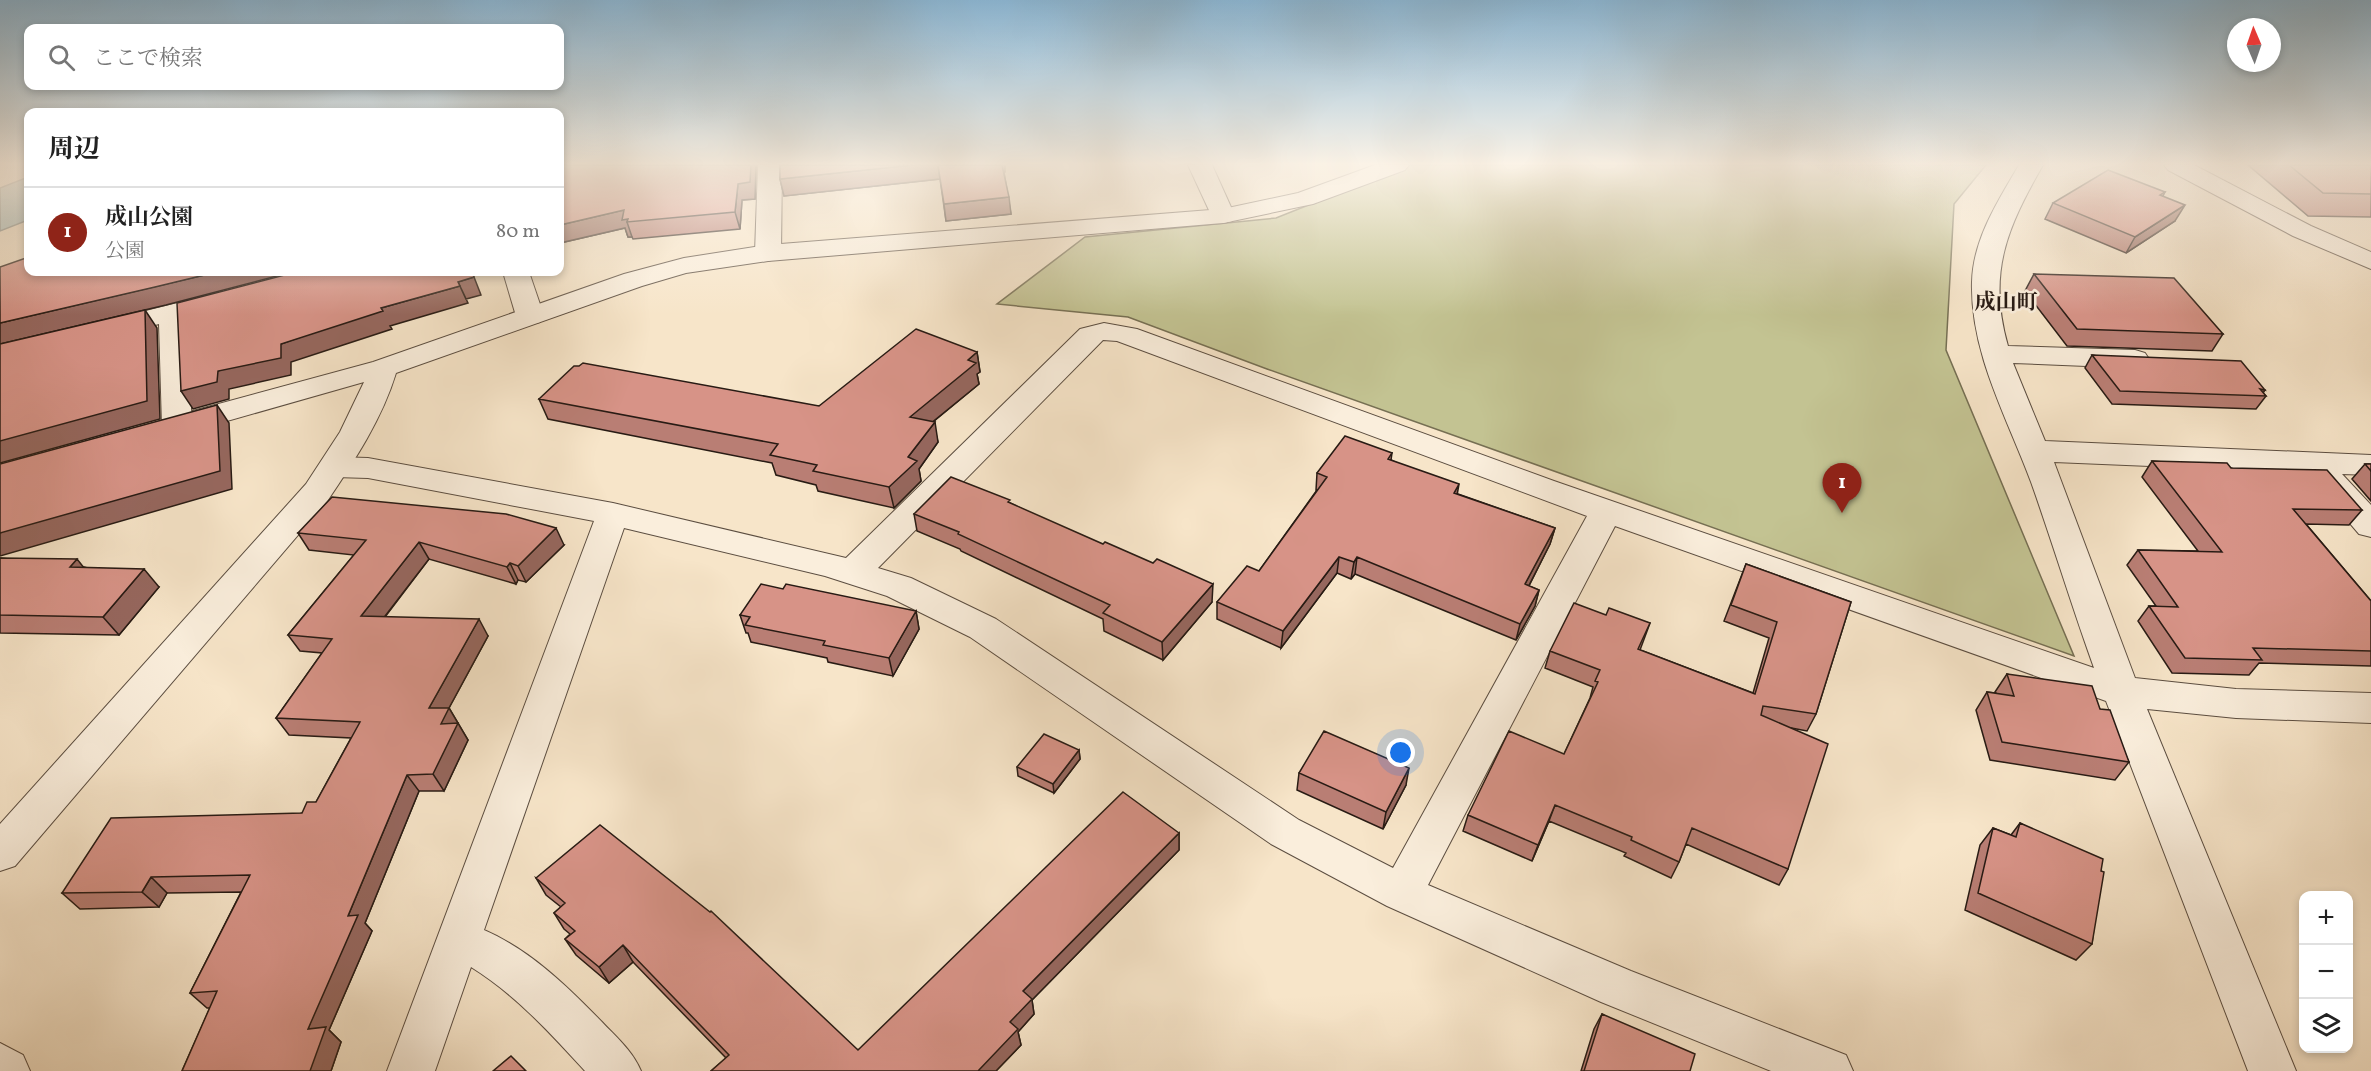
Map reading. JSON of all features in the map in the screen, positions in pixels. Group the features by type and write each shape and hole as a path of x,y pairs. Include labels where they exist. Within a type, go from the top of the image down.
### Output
{"street":[{"path":"768,253 769,215"},
{"path":"172,314 165,429 383,368 633,280 684,266 768,253 1227,215"},
{"path":"2003,215 1988,253 1986,305 1996,354 2004,379 2035,451 2121,690 2272,1071"},
{"path":"2271,215 2371,261"},
{"path":"517,276 531,316"},
{"path":"80,335 172,314 242,294"},
{"path":"853,572 1090,335 1102,331 1127,335 1543,489 2079,679 2153,697 2371,708"},
{"path":"1996,354 2162,361"},
{"path":"0,853 317,492 335,466 373,399 383,368"},
{"path":"2035,451 2371,465"},
{"path":"2316,464 2371,526"},
{"path":"335,466 368,468 613,514 853,572 899,587 983,628 1285,832 1402,893 1617,987 1829,1071"},
{"path":"1402,893 1607,510"},
{"path":"411,1071 613,514"},
{"path":"460,940 483,948 532,985 617,1071"},
{"path":"0,1066 6,1071"}],"green space":[{"path":"1284,215 1953,215 1946,350 2074,656 1267,369 1128,317 997,304 1085,237 1276,218"}],"water":[{"path":"0,215 24,215 24,222 0,231"}],"building":[{"path":"564,215 603,215 564,224"},
{"path":"623,215 703,215 627,222 628,219 622,220"},
{"path":"2082,215 2169,215 2135,237"},
{"path":"24,259 24,276 200,276 0,323 0,267"},
{"path":"2034,274 2174,278 2223,334 2077,329"},
{"path":"281,276 474,277 458,282 460,286 381,308 383,311 281,344 281,358 218,371 217,382 181,391 177,303"},
{"path":"145,310 147,401 0,441 0,344"},
{"path":"916,329 977,352 968,360 976,363 910,417 935,422 908,457 917,461 889,487 813,471 817,465 770,455 778,444 539,399 574,366 583,363 819,406"},
{"path":"2092,355 2241,361 2265,390 2260,389 2266,396 2120,391"},
{"path":"217,405 220,471 0,533 0,464"},
{"path":"1345,436 1392,453 1388,459 1459,484 1454,493 1555,528 1525,584 1539,590 1520,624 1357,557 1354,562 1339,557 1283,631 1217,602 1247,566 1259,571 1327,477 1317,473"},
{"path":"2152,461 2227,463 2231,468 2327,470 2362,510 2293,509 2371,601 2371,651 2253,648 2262,660 2185,658 2149,606 2178,607 2138,550 2222,552"},
{"path":"951,477 1010,500 1008,502 1103,544 1105,542 1153,563 1157,559 1213,584 1162,642 1103,613 1110,605 958,534 959,532 914,514"},
{"path":"332,497 506,514 556,528 518,566 510,563 507,567 419,542 361,616 479,619 429,708 449,708 441,724 458,723 433,774 407,775 348,916 358,915 308,1029 326,1027 310,1071 182,1071 217,991 190,993 250,875 151,877 142,892 62,893 111,818 302,813 307,802 316,802 360,722 276,718 332,639 288,635 366,540 298,533"},
{"path":"0,558 77,559 70,567 144,569 103,617 0,615"},
{"path":"1746,564 1851,602 1816,714 1763,706 1761,715 1828,744 1788,869 1692,828 1679,862 1631,840 1632,837 1555,805 1538,845 1468,815 1509,731 1564,754 1598,682 1595,681 1600,670 1550,651 1574,603 1606,615 1609,608 1650,623 1638,649 1755,694 1777,622 1731,605"},
{"path":"761,584 783,589 786,584 916,611 889,658 823,645 825,641 745,625 750,617 740,615"},
{"path":"2007,674 2092,686 2100,709 2110,710 2129,762 2002,742 1987,692 2014,696"},
{"path":"1324,731 1409,768 1386,812 1299,773"},
{"path":"1044,734 1079,750 1053,784 1017,767"},
{"path":"1123,792 1179,833 1023,991 1032,999 1010,1022 1018,1029 978,1071 711,1071 729,1055 623,945 599,967 565,939 575,931 554,913 565,903 536,878 600,825 711,911 858,1050"},
{"path":"2020,823 2103,859 2101,871 2104,872 2092,944 1978,893 1993,828 2016,837"},
{"path":"1602,1014 1695,1054 1690,1071 1584,1071"},
{"path":"511,1056 526,1071 493,1071"}],"place":[{"name":"成山公園","path":"1842,513"}],"district":[{"name":"成山町","path":"2006,302"}]}
